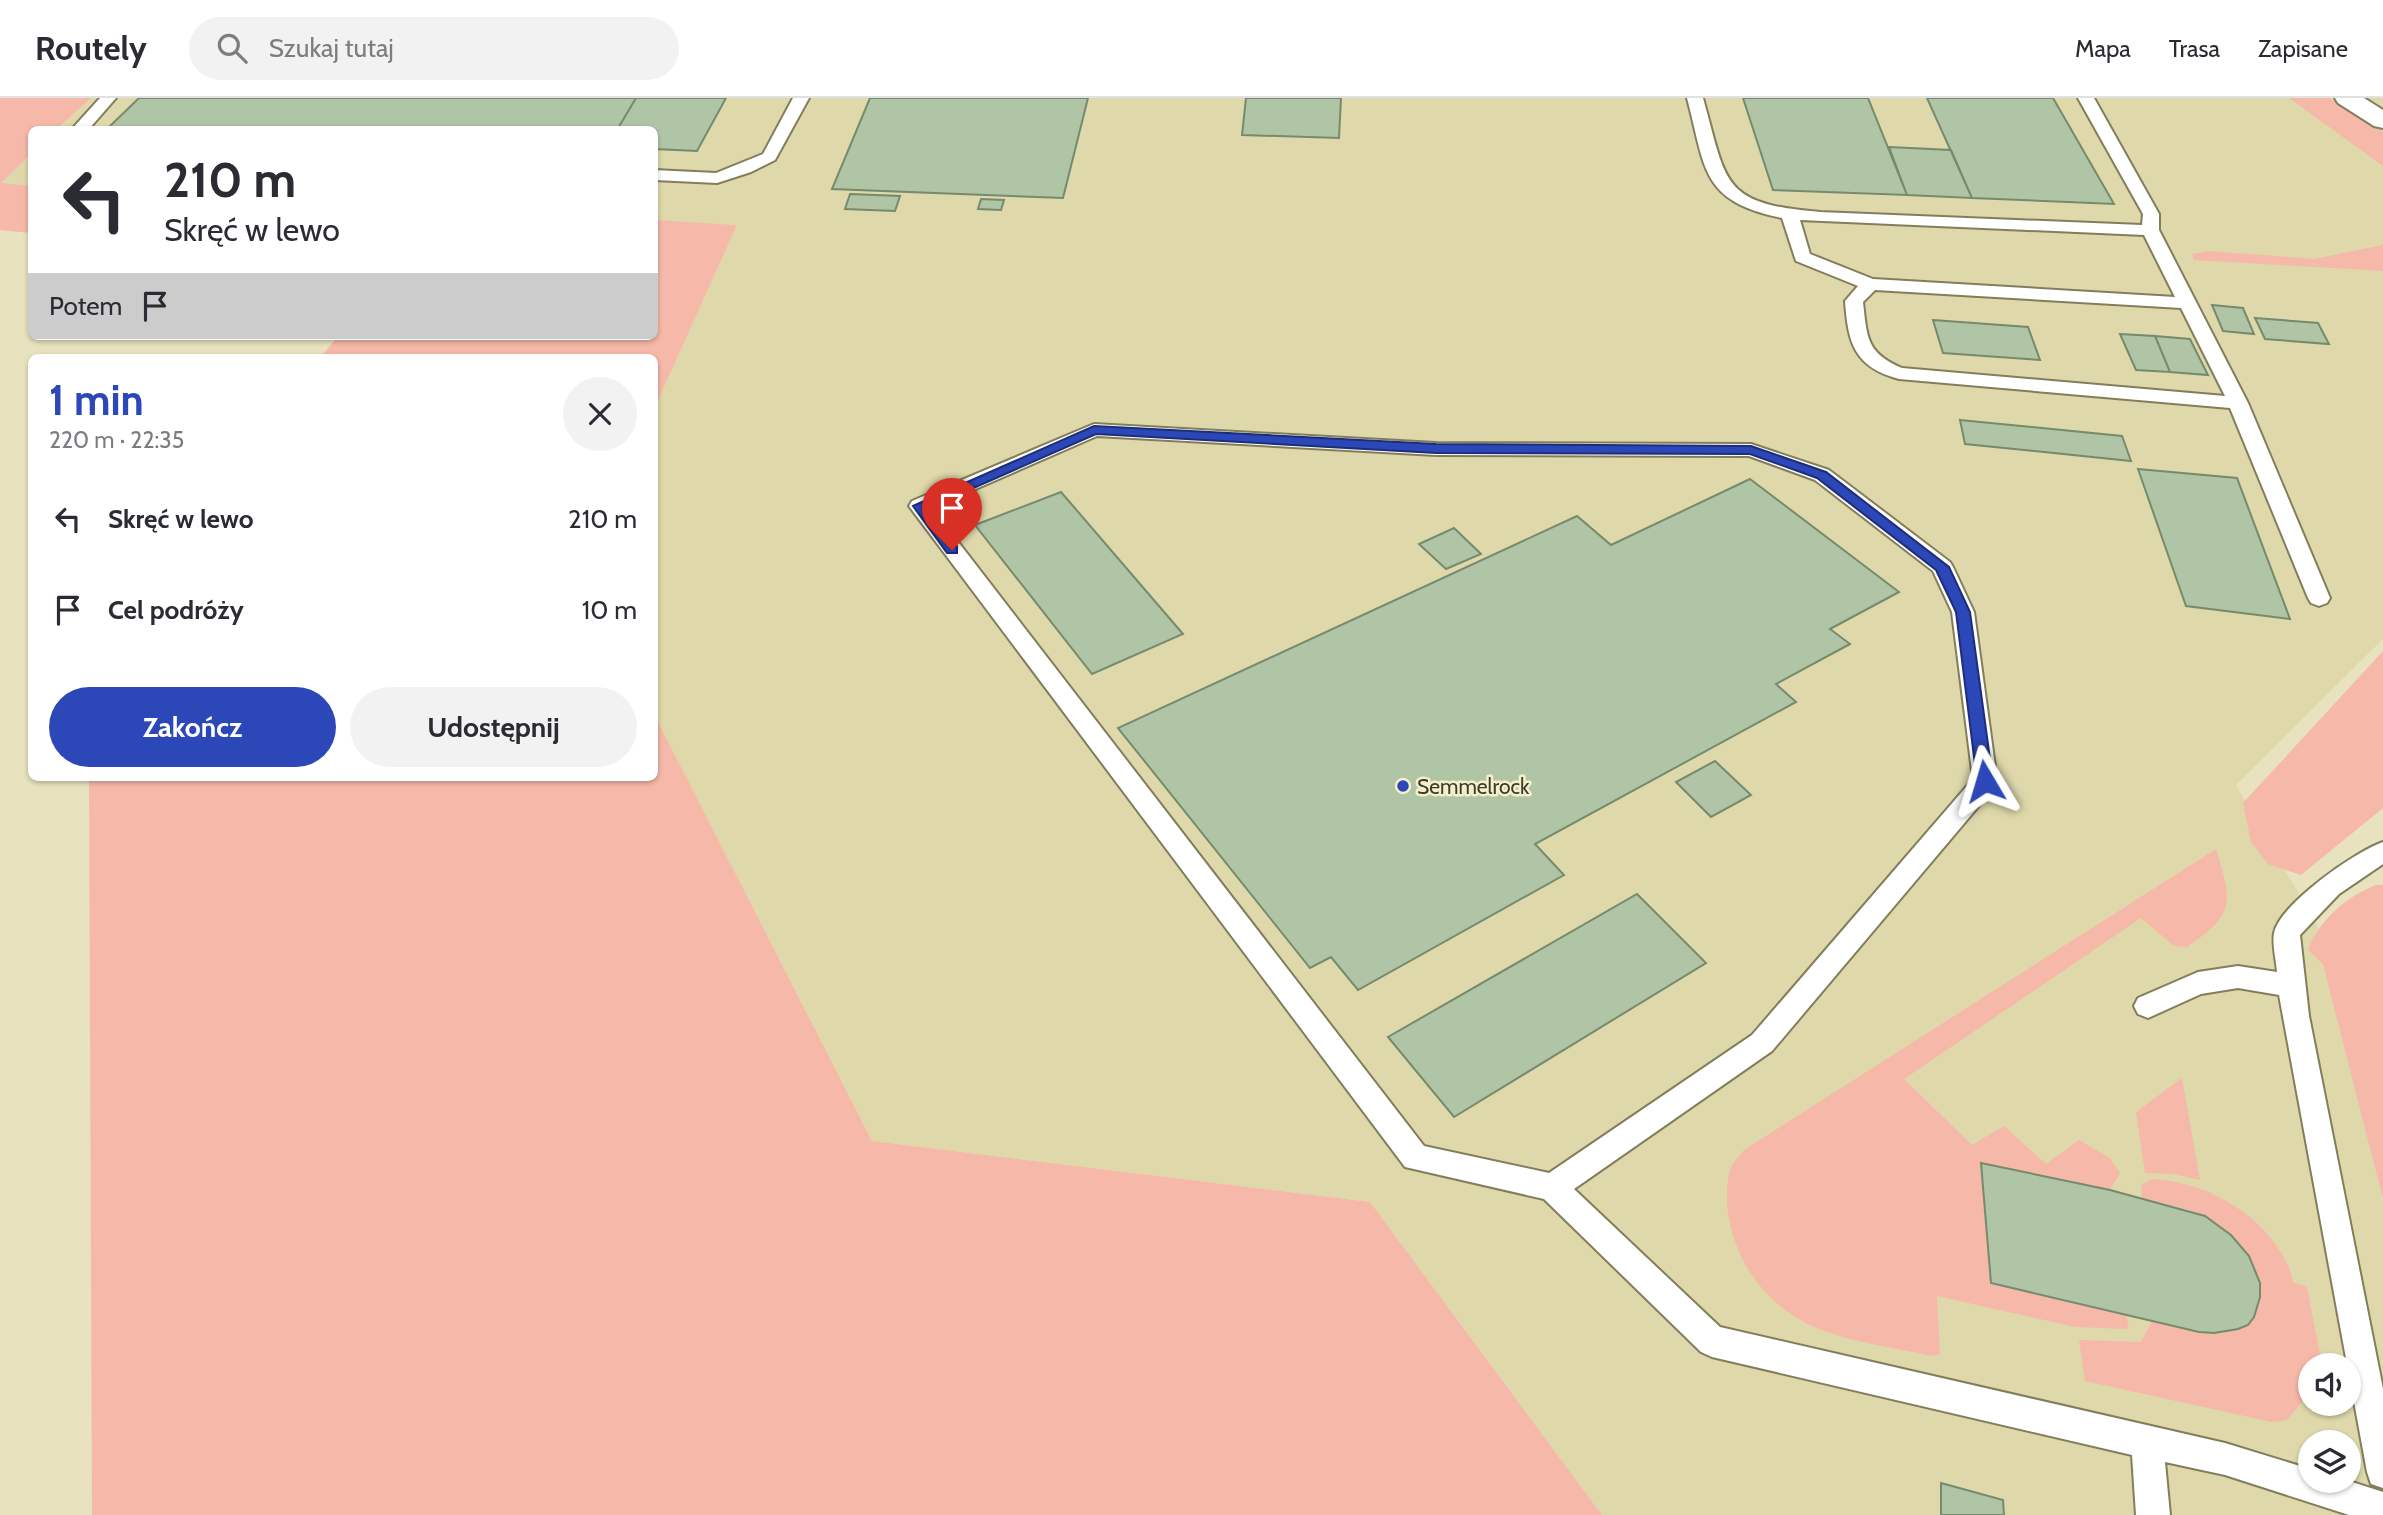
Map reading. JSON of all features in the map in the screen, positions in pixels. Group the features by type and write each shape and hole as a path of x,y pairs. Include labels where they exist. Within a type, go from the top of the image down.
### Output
{"street":[{"path":"2347,98 2383,121"}],"lane":[{"path":"83,126 108,98"},
{"path":"658,175 717,178 746,169 769,157 801,98"},
{"path":"1695,98 1720,182 1740,198 1774,212 1790,215 2150,230"},
{"path":"2086,98 2151,214 2150,230 2238,404 2319,598"},
{"path":"1790,215 1802,257 1870,284 2186,303"},
{"path":"1870,284 1854,301 1862,350 1877,366 1899,373 2238,404"},
{"path":"1552,1186 1762,1043 1985,781 1963,612 1942,567 1822,475 1751,450 1436,449 1094,430 919,506 1415,1158 1552,1186 1712,1340 2225,1459 2383,1509"},
{"path":"2383,852 2356,865 2309,903 2287,933 2291,985 2383,1472"},
{"path":"2148,1006 2198,983 2238,977 2291,985"},
{"path":"2147,1441 2153,1515"}],"shaded area":[{"path":"0,98 91,98 60,126 28,126 28,157 1,183 28,186 28,233 0,230"},
{"path":"91,98 2383,98 2383,639 2236,785 2324,938 2383,1202 2383,1515 1602,1515 1370,1202 872,1141 658,722 658,400 737,225 658,220 658,126 61,126"},
{"path":"2289,98 2329,98 2383,132 2383,166"},
{"path":"28,157 28,186 0,184"},
{"path":"658,220 737,225 658,400 658,354 323,354 335,340 658,340"},
{"path":"2383,245 2383,271 2194,260 2192,254 2209,251 2314,259"},
{"path":"2383,651 2383,808 2301,875 2268,864 2251,842 2243,803"},
{"path":"658,722 872,1141 1370,1202 1602,1515 92,1515 89,781 658,781"},
{"path":"2216,849 2225,882 2226,906 2222,916 2203,936 2187,947 2174,946 2141,918 1904,1079 1972,1145 2004,1126 2046,1164 2079,1140 2110,1158 2120,1173 2110,1190 1981,1163 1992,1283 2126,1315 2129,1329 2075,1327 1937,1296 1940,1354 1932,1356 1835,1335 1802,1321 1769,1296 1745,1263 1730,1225 1727,1204 1729,1176 1732,1165 1744,1150"},
{"path":"2376,885 2383,885 2383,1199 2323,964 2308,950 2319,929 2335,910"},
{"path":"2182,1078 2200,1180 2175,1174 2145,1173 2136,1112"},
{"path":"2152,1179 2174,1182 2219,1197 2239,1209 2274,1241 2286,1261 2293,1282 2307,1287 2320,1353 2298,1353 2298,1407 2287,1420 2272,1422 2085,1381 2079,1340 2141,1342 2152,1321 2200,1331 2236,1329 2248,1325 2257,1310 2260,1293 2258,1277 2243,1247 2231,1234 2203,1215 2141,1198 2142,1184"}],"building":[{"path":"139,98 636,98 619,126 110,126"},
{"path":"636,98 726,98 697,151 658,149 658,126 619,126"},
{"path":"870,98 1088,98 1063,198 832,189"},
{"path":"1246,98 1341,98 1339,138 1242,135"},
{"path":"1743,98 1868,98 1907,195 1773,190"},
{"path":"1927,98 2053,98 2114,204 1972,198"},
{"path":"1889,147 1951,150 1972,198 1907,195"},
{"path":"850,194 900,196 895,211 845,209"},
{"path":"981,199 1004,200 1001,210 978,209"},
{"path":"2212,305 2243,308 2254,334 2223,331"},
{"path":"2255,318 2318,323 2329,344 2265,339"},
{"path":"1933,320 2028,327 2040,360 1943,353"},
{"path":"2120,334 2155,336 2170,372 2136,370"},
{"path":"2155,336 2190,339 2208,375 2170,372"},
{"path":"1960,420 2122,436 2131,461 1965,444"},
{"path":"2138,469 2237,478 2290,619 2186,606"},
{"name":"Semmelrock","path":"1750,479 1899,592 1830,629 1850,644 1776,684 1796,702 1535,844 1564,875 1358,990 1331,957 1310,968 1118,728 1577,516 1611,545"},
{"path":"1061,492 1183,634 1092,674 975,525"},
{"path":"1454,528 1481,554 1446,569 1419,544"},
{"path":"1715,761 1751,795 1711,817 1676,782"},
{"path":"1637,894 1706,963 1454,1117 1388,1037"},
{"path":"1981,1163 2110,1190 2205,1216 2231,1235 2249,1256 2260,1283 2260,1297 2254,1317 2248,1325 2238,1329 2214,1333 2199,1332 1991,1283"},
{"path":"1941,1483 2003,1500 2004,1515 1941,1515"}],"place":[{"name":"Semmelrock","path":"1403,786"}],"route":[{"path":"952,550 919,506 1094,430 1436,449 1751,450 1822,475 1942,567 1963,612 1985,781"}]}
